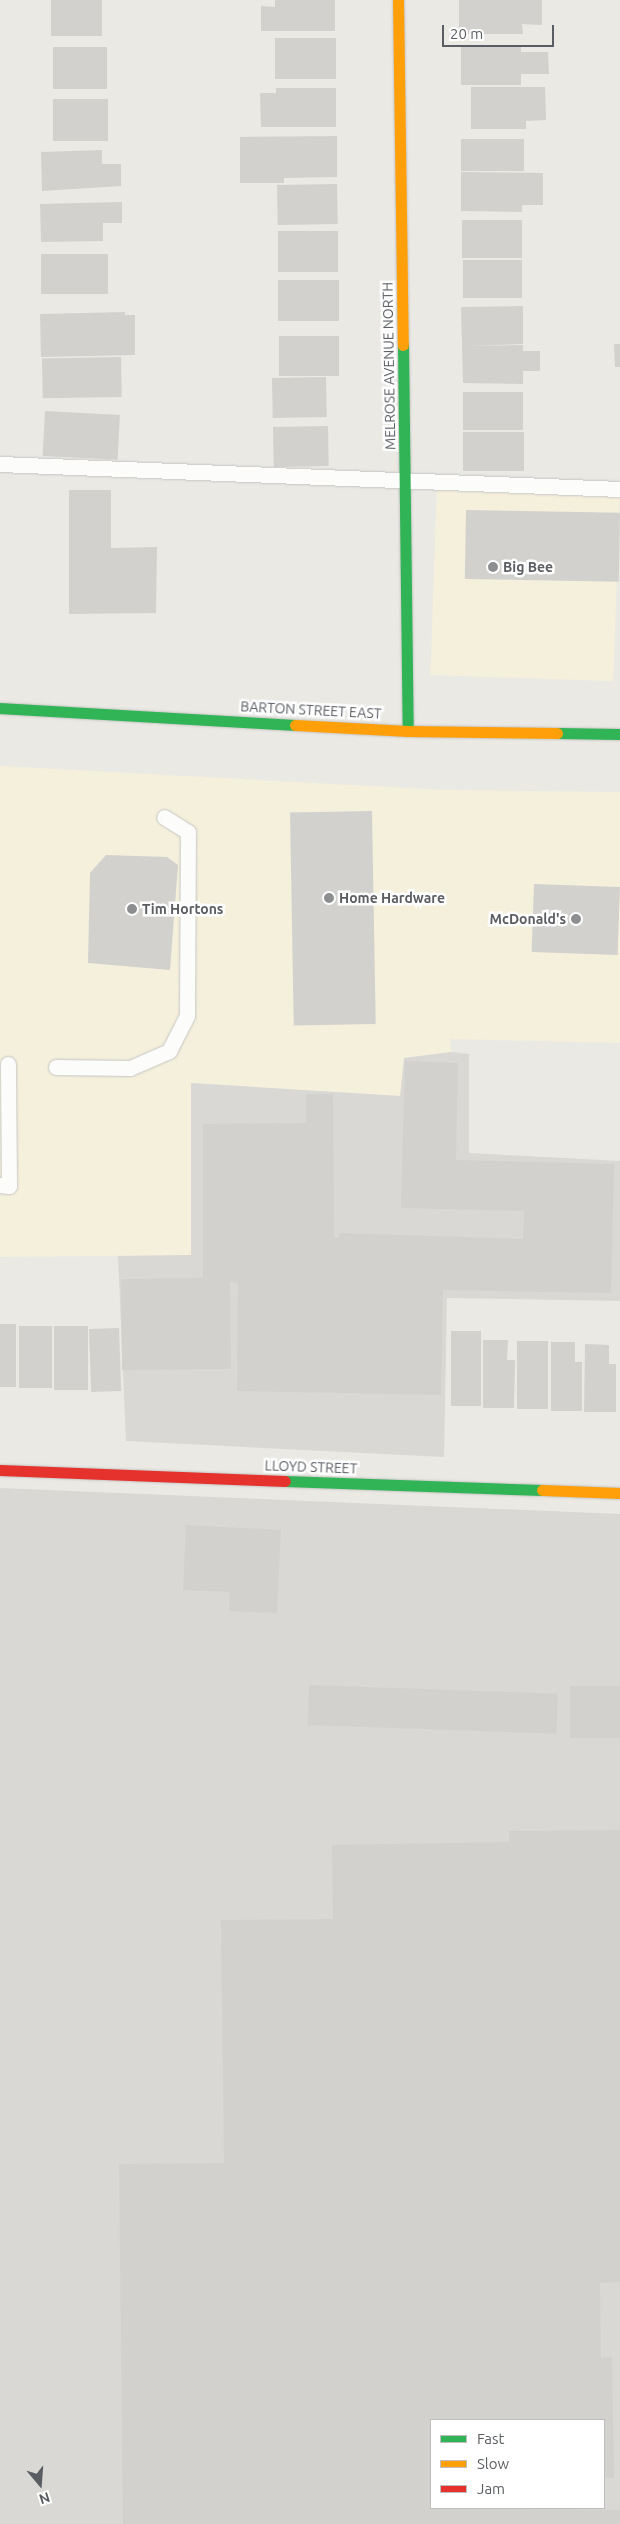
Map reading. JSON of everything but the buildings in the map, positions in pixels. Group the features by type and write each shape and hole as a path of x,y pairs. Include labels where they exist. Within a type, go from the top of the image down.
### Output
{"street":[{"name":"MELROSE AVENUE NORTH","path":"398,0 408,731"},
{"name":"BARTON STREET EAST","path":"0,708 408,731 620,734"},
{"name":"LLOYD STREET","path":"0,1470 620,1493"}],"lane":[{"path":"0,464 620,489"},
{"path":"56,1066 130,1068 169,1051 186,1016 188,832 164,817"},
{"path":"0,1185 9,1186 8,1064"}],"shaded area":[{"path":"437,484 620,490 613,681 430,675"},
{"path":"0,766 444,790 620,792 620,1043 450,1039 451,1052 404,1058 401,1096 191,1083 191,1255 0,1257"},
{"path":"451,1052 469,1054 469,1153 620,1161 620,1301 447,1298 444,1457 126,1441 118,1256 191,1255 191,1083 400,1096 404,1058"},
{"path":"0,1488 620,1514 620,2524 0,2524"}],"traffic: fast":[{"path":"403,345 408,731"},
{"path":"0,708 295,725"},
{"path":"557,733 620,734"},
{"path":"285,1481 542,1490"}],"traffic: slow":[{"path":"398,0 403,345"},
{"path":"295,725 408,731 557,733"},
{"path":"542,1490 620,1493"}],"traffic: jam":[{"path":"0,1470 285,1481"}],"place":[{"name":"Big Bee","path":"493,567"},
{"name":"Home Hardware","path":"329,898"},
{"name":"Tim Hortons","path":"132,909"},
{"name":"McDonald's","path":"576,919"}]}
